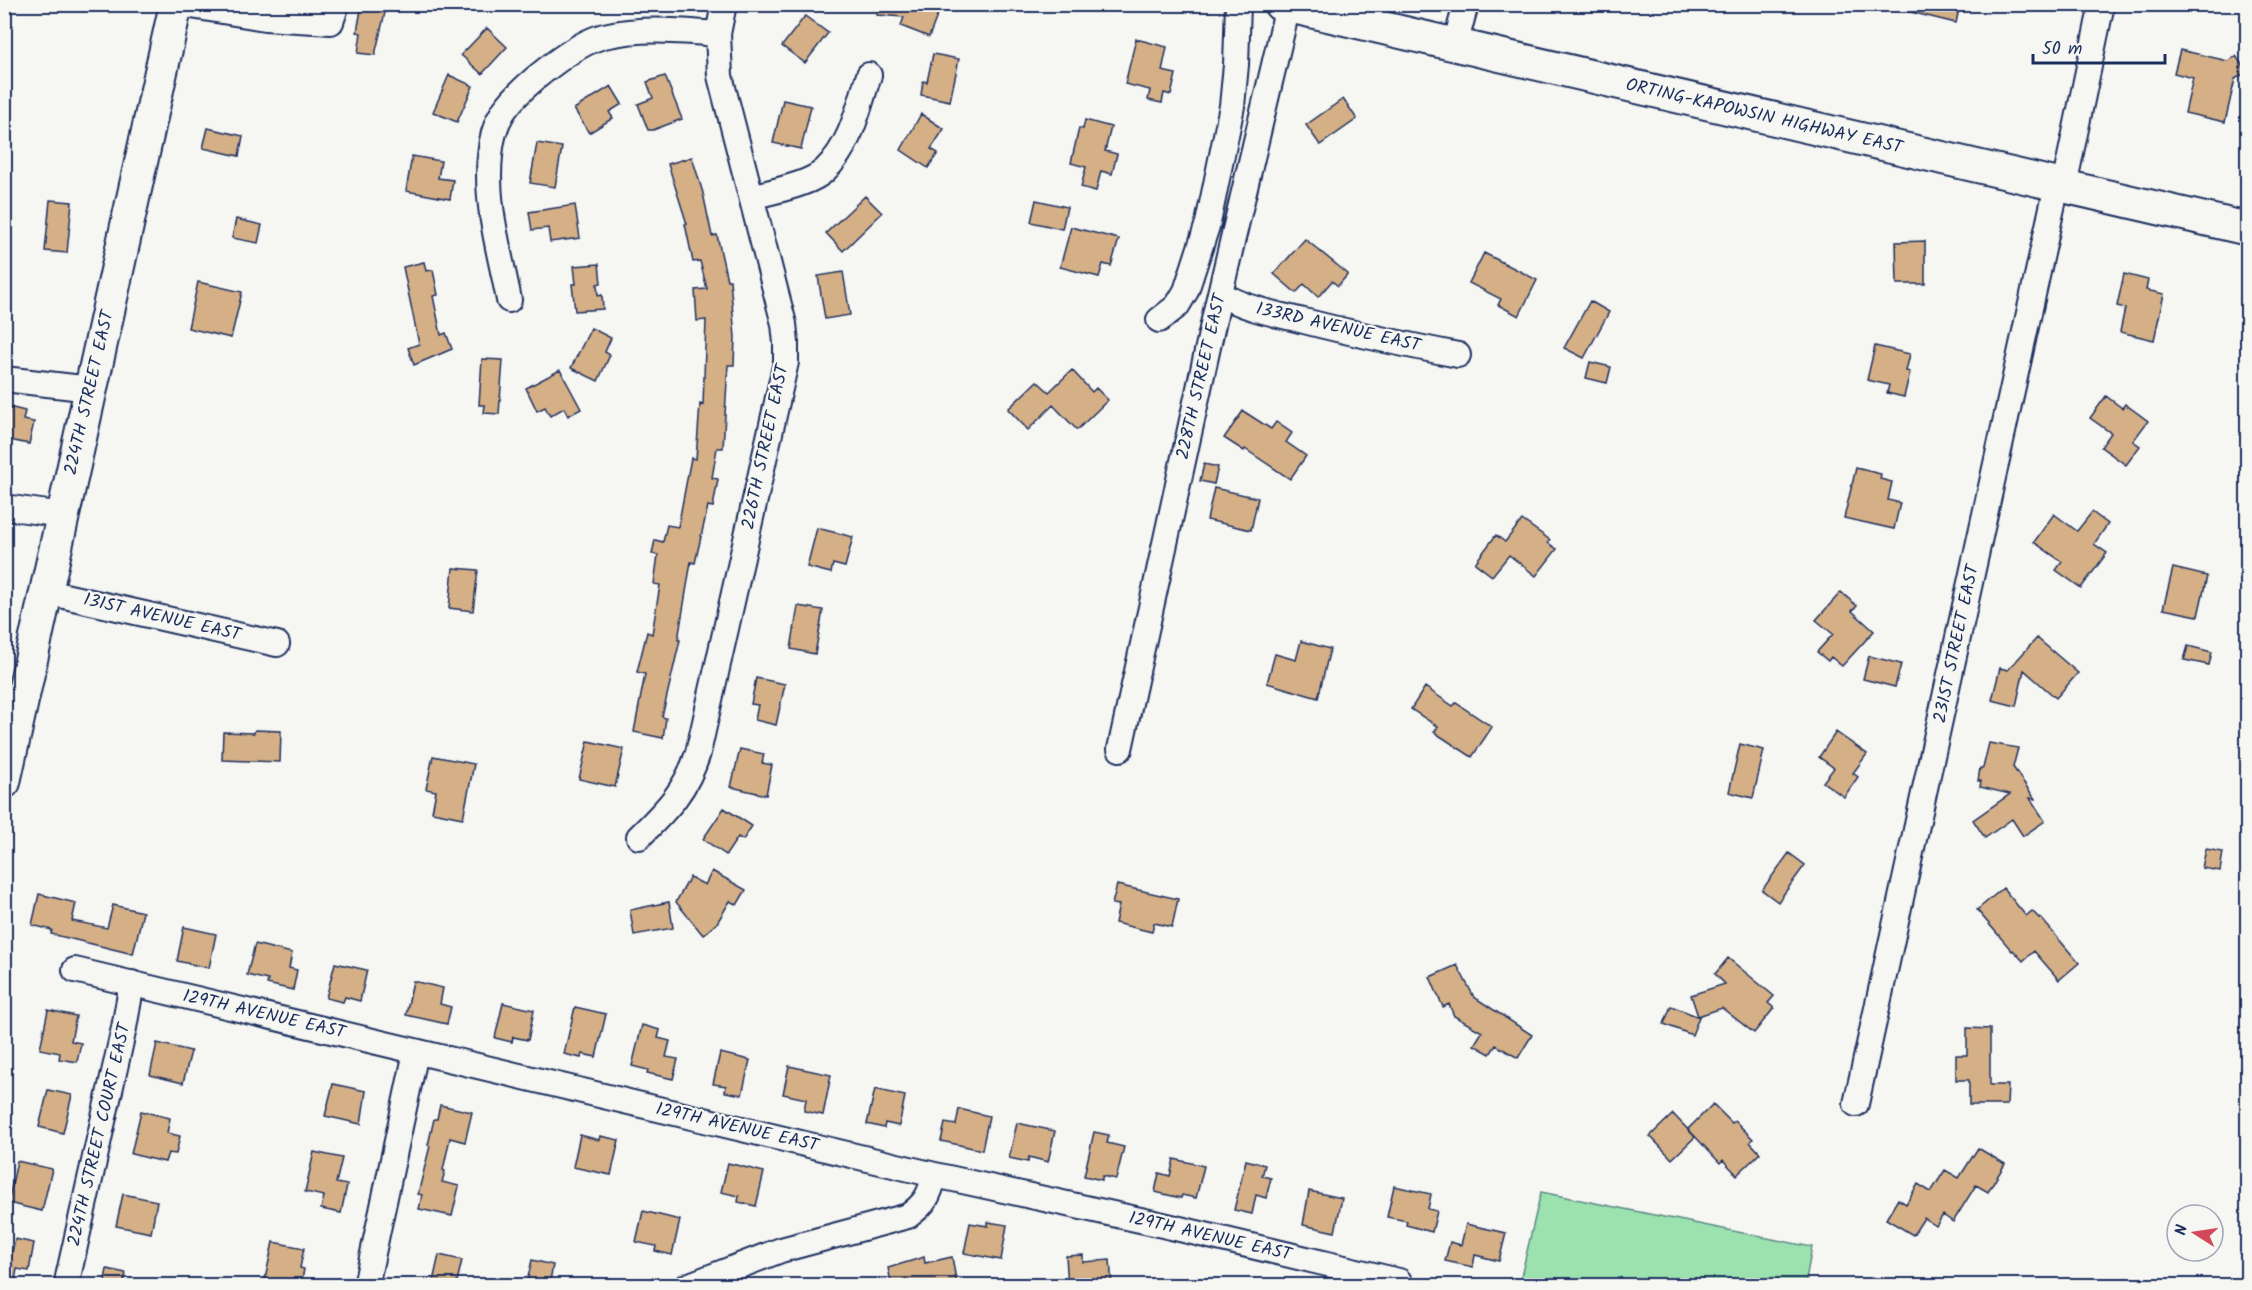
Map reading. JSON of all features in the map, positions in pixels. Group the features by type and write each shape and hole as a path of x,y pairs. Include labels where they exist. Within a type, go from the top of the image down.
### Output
{"main road":[{"name":"224TH STREET EAST","path":"4,782 178,4"},
{"name":"ORTING-KAPOWSIN HIGHWAY EAST","path":"1284,5 2247,229"}],"street":[{"path":"178,4 331,22 337,4"},
{"name":"226TH STREET EAST","path":"639,837 670,807 692,773 786,362 784,324 720,76 718,34 724,4"},
{"path":"1159,320 1177,306 1186,291 1208,223 1232,106 1238,4"},
{"path":"1455,45 1466,4"},
{"name":"231ST STREET EAST","path":"1856,1104 2102,4"},
{"name":"228TH STREET EAST","path":"1120,749 1280,33 1284,5"},
{"path":"509,300 491,204 489,173 492,141 503,113 550,67 587,42 602,36 651,30 718,34"},
{"path":"752,197 813,178 825,171 848,138 869,75"},
{"name":"133RD AVENUE EAST","path":"1221,294 1237,303 1278,315 1458,355"},
{"path":"4,379 91,389"},
{"path":"4,507 63,515"},
{"name":"131ST AVENUE EAST","path":"47,592 277,645"},
{"name":"129TH AVENUE EAST","path":"75,970 935,1175 1163,1225 1400,1281"},
{"name":"224TH STREET COURT EAST","path":"66,1286 132,983"},
{"path":"366,1286 416,1052"},
{"path":"687,1286 781,1250 908,1216 929,1196 935,1175"}],"green space":[{"path":"1541,1192 1812,1247 1805,1285 1519,1285"}],"building":[{"path":"362,4 387,4 375,55 358,53 361,33 357,32"},
{"path":"878,4 922,4 939,11 929,37 901,26 904,17 877,15"},
{"path":"1903,4 1960,4 1956,23 1902,10"},
{"path":"805,16 828,33 805,63 782,46"},
{"path":"487,28 507,47 482,74 461,55"},
{"path":"1136,39 1167,47 1162,71 1176,74 1171,95 1164,93 1162,103 1148,100 1150,90 1125,84"},
{"path":"2180,50 2228,61 2236,56 2247,72 2235,79 2225,122 2185,113 2193,78 2174,73"},
{"path":"933,54 959,59 950,101 921,95 923,81 927,82"},
{"path":"449,75 473,86 457,122 433,112"},
{"path":"665,76 682,119 648,130 638,104 653,98 647,82"},
{"path":"611,86 622,104 609,112 613,118 589,133 574,109"},
{"path":"1343,99 1357,119 1320,145 1306,125"},
{"path":"783,100 811,106 801,149 773,143"},
{"path":"921,114 944,129 931,149 938,153 928,168 901,150"},
{"path":"1085,120 1111,127 1105,151 1117,154 1112,174 1101,171 1096,191 1081,187 1086,167 1071,163 1079,128 1083,129"},
{"path":"208,128 243,136 239,156 203,148"},
{"path":"537,143 562,147 555,187 530,183"},
{"path":"412,156 441,161 438,178 453,180 450,199 406,191"},
{"path":"692,157 703,193 712,236 717,235 727,280 730,280 735,337 734,365 728,365 723,448 717,448 712,478 718,479 713,507 708,506 695,563 691,562 678,640 680,640 662,717 666,718 663,738 634,732 645,674 637,672 647,632 652,634 660,585 654,584 658,555 652,554 655,540 663,542 667,525 678,527 691,458 696,459 700,404 703,405 706,320 697,321 695,290 707,289 700,261 693,262 685,224 687,224 668,164"},
{"path":"865,196 882,213 843,251 826,233"},
{"path":"50,200 72,202 67,253 45,251"},
{"path":"1036,200 1067,207 1062,229 1031,222"},
{"path":"575,205 580,238 550,242 548,228 532,230 529,212"},
{"path":"236,219 262,225 258,243 232,238"},
{"path":"1071,227 1119,239 1111,266 1103,264 1099,277 1060,267"},
{"path":"1305,239 1348,274 1338,286 1332,281 1318,297 1304,284 1296,293 1274,274"},
{"path":"1925,241 1925,284 1897,284 1896,242"},
{"path":"1484,253 1537,280 1519,316 1498,305 1501,299 1469,283"},
{"path":"424,262 426,271 433,270 438,295 433,296 441,335 446,333 452,349 414,365 408,348 419,344 403,267"},
{"path":"599,264 601,283 597,284 598,296 602,295 603,309 575,311 572,284 576,284 574,266"},
{"path":"843,272 850,315 825,319 818,276"},
{"path":"2124,274 2148,280 2146,290 2164,294 2154,340 2120,332 2125,308 2117,306"},
{"path":"198,282 242,292 231,338 188,328"},
{"path":"1590,301 1609,312 1584,358 1564,348"},
{"path":"591,328 611,338 605,352 610,355 598,381 571,368"},
{"path":"1875,346 1910,354 1906,371 1910,372 1904,397 1887,393 1889,385 1867,380"},
{"path":"482,359 503,360 499,414 484,413 485,405 479,405"},
{"path":"1590,362 1611,367 1607,383 1586,378"},
{"path":"560,370 581,409 568,416 564,408 550,416 545,407 537,411 526,388"},
{"path":"1072,370 1092,392 1096,388 1108,400 1077,430 1053,405 1028,430 1008,409 1037,381 1049,392"},
{"path":"2106,396 2122,408 2125,404 2148,421 2133,441 2140,446 2126,465 2101,447 2111,433 2090,418"},
{"path":"9,407 25,411 23,420 34,422 29,444 4,439 4,427"},
{"path":"1243,411 1271,429 1276,422 1292,433 1286,442 1306,456 1290,479 1224,438"},
{"path":"1204,464 1218,467 1214,484 1200,481"},
{"path":"1856,468 1881,474 1880,479 1892,482 1888,500 1900,503 1894,529 1844,518"},
{"path":"1214,488 1258,498 1251,530 1207,520"},
{"path":"2092,512 2108,524 2094,544 2107,553 2081,588 2056,570 2062,562 2034,542 2054,514 2077,531"},
{"path":"1522,520 1550,540 1548,543 1557,549 1536,576 1509,555 1492,576 1475,563 1496,535 1505,542"},
{"path":"817,528 853,537 845,567 833,564 831,573 807,567"},
{"path":"453,568 478,570 473,611 449,608"},
{"path":"2173,568 2207,576 2198,616 2163,609"},
{"path":"1841,592 1857,606 1852,611 1874,631 1842,666 1831,657 1828,661 1817,652 1833,634 1816,620"},
{"path":"798,606 823,610 815,654 791,649"},
{"path":"2037,638 2078,673 2056,698 2024,670 2016,706 1992,700 2000,668 2008,670"},
{"path":"1301,641 1330,649 1318,698 1267,683 1275,654 1296,660"},
{"path":"2188,646 2212,652 2209,665 2184,660"},
{"path":"1869,656 1901,664 1895,687 1863,679"},
{"path":"756,678 785,684 776,725 755,720 758,705 751,704"},
{"path":"1425,687 1453,706 1456,703 1492,727 1472,757 1434,732 1438,727 1411,709"},
{"path":"255,730 281,731 280,762 222,760 223,732 254,733"},
{"path":"1836,732 1867,754 1853,773 1858,777 1844,797 1823,782 1834,768 1819,757"},
{"path":"588,741 624,749 615,787 579,779"},
{"path":"1989,743 2018,748 2013,767 2035,799 2030,798 2045,821 2023,836 2012,819 1985,838 1973,820 2010,794 1980,787 1981,781 1978,781 1980,768 1983,768"},
{"path":"1740,744 1764,750 1753,798 1729,792"},
{"path":"740,749 764,754 762,763 772,765 766,795 731,787"},
{"path":"433,756 474,764 463,818 432,812 436,791 426,789"},
{"path":"724,808 752,826 743,840 738,837 726,855 703,839"},
{"path":"2206,849 2223,852 2220,871 2202,868"},
{"path":"1789,853 1805,865 1778,902 1762,890"},
{"path":"712,871 746,890 737,905 730,901 717,923 703,935 676,902 690,877 705,885"},
{"path":"1117,885 1178,899 1172,927 1154,923 1152,932 1115,923 1119,905 1112,904"},
{"path":"2003,888 2026,916 2032,911 2040,917 2079,963 2059,980 2034,951 2023,961 1977,910"},
{"path":"39,894 76,903 72,921 107,928 113,905 143,912 133,954 51,934 52,930 32,925"},
{"path":"669,902 673,928 634,935 630,910"},
{"path":"184,927 216,934 209,968 177,961"},
{"path":"255,944 292,953 289,968 297,970 293,990 267,984 268,980 247,975"},
{"path":"1728,958 1774,996 1768,1003 1774,1008 1754,1033 1722,1008 1698,1016 1691,995 1725,984 1715,974"},
{"path":"335,963 367,970 360,1001 345,997 343,1002 326,998"},
{"path":"1457,965 1474,997 1532,1035 1518,1058 1496,1045 1490,1054 1474,1045 1482,1032 1454,1016 1449,1004 1443,1007 1430,977"},
{"path":"413,981 443,988 440,1004 451,1007 447,1024 406,1015"},
{"path":"503,1003 534,1010 528,1040 513,1037 512,1042 495,1038"},
{"path":"1671,1006 1699,1017 1692,1035 1664,1024"},
{"path":"575,1007 606,1014 596,1057 582,1054 581,1058 564,1054"},
{"path":"48,1010 76,1016 71,1041 81,1043 77,1062 59,1059 60,1053 40,1049"},
{"path":"642,1025 660,1030 658,1038 670,1041 666,1057 678,1059 673,1079 647,1073 648,1070 632,1066"},
{"path":"1967,1028 1990,1029 1990,1085 2008,1085 2007,1105 1969,1105 1969,1080 1956,1080 1956,1055 1967,1055"},
{"path":"157,1043 191,1051 183,1083 150,1075"},
{"path":"720,1053 750,1060 742,1095 725,1092 726,1086 713,1084"},
{"path":"789,1066 831,1075 823,1115 804,1111 806,1099 783,1094"},
{"path":"333,1084 366,1091 361,1124 325,1116"},
{"path":"875,1089 905,1096 899,1126 885,1123 884,1128 867,1124"},
{"path":"48,1090 72,1095 63,1133 39,1127"},
{"path":"1713,1104 1753,1139 1750,1142 1760,1153 1737,1175 1723,1160 1720,1163 1688,1129"},
{"path":"440,1105 472,1112 465,1142 450,1138 443,1170 445,1171 442,1182 459,1186 452,1216 419,1209 422,1195 418,1194 434,1119 437,1119"},
{"path":"959,1109 989,1116 982,1150 941,1141 945,1123 956,1125"},
{"path":"141,1111 170,1118 167,1133 180,1136 176,1154 168,1153 165,1162 131,1154"},
{"path":"1673,1114 1695,1137 1672,1159 1650,1136"},
{"path":"1017,1123 1055,1131 1048,1162 1029,1157 1028,1162 1009,1158"},
{"path":"1094,1132 1109,1135 1107,1143 1124,1147 1116,1179 1102,1176 1102,1180 1084,1176"},
{"path":"580,1135 599,1140 600,1136 619,1140 611,1175 573,1167"},
{"path":"1978,1148 2005,1164 1988,1192 1976,1185 1953,1222 1943,1215 1936,1226 1924,1218 1913,1235 1886,1219 1898,1199 1906,1204 1918,1184 1931,1192 1945,1170 1959,1178"},
{"path":"314,1152 342,1158 336,1183 347,1185 341,1213 321,1209 324,1196 305,1192"},
{"path":"1174,1159 1204,1166 1196,1198 1182,1195 1181,1198 1155,1192 1159,1173 1170,1176"},
{"path":"1246,1160 1265,1165 1262,1176 1271,1178 1266,1198 1256,1195 1252,1214 1234,1210"},
{"path":"17,1161 52,1169 42,1211 8,1203"},
{"path":"728,1163 764,1172 756,1206 738,1202 739,1196 721,1192"},
{"path":"1394,1186 1431,1194 1428,1209 1437,1211 1432,1232 1406,1225 1407,1221 1387,1217"},
{"path":"1309,1191 1342,1198 1335,1232 1303,1225"},
{"path":"123,1194 157,1201 151,1233 116,1226"},
{"path":"643,1211 680,1220 672,1255 655,1251 656,1246 636,1242"},
{"path":"988,1222 1007,1225 1001,1260 964,1253 970,1223 988,1226"},
{"path":"1466,1224 1506,1233 1499,1261 1475,1255 1473,1267 1445,1261 1450,1242 1461,1245"},
{"path":"15,1239 34,1243 29,1271 17,1269 14,1286 4,1286 4,1250 12,1252"},
{"path":"273,1242 304,1248 300,1268 304,1269 301,1286 265,1279"},
{"path":"439,1255 462,1260 456,1286 432,1286"},
{"path":"1083,1255 1083,1262 1110,1260 1112,1286 1068,1286 1066,1256"},
{"path":"924,1257 925,1263 952,1257 957,1286 892,1286 888,1268"},
{"path":"532,1260 553,1265 549,1286 526,1286"},
{"path":"107,1269 126,1273 123,1286 104,1286"}]}
